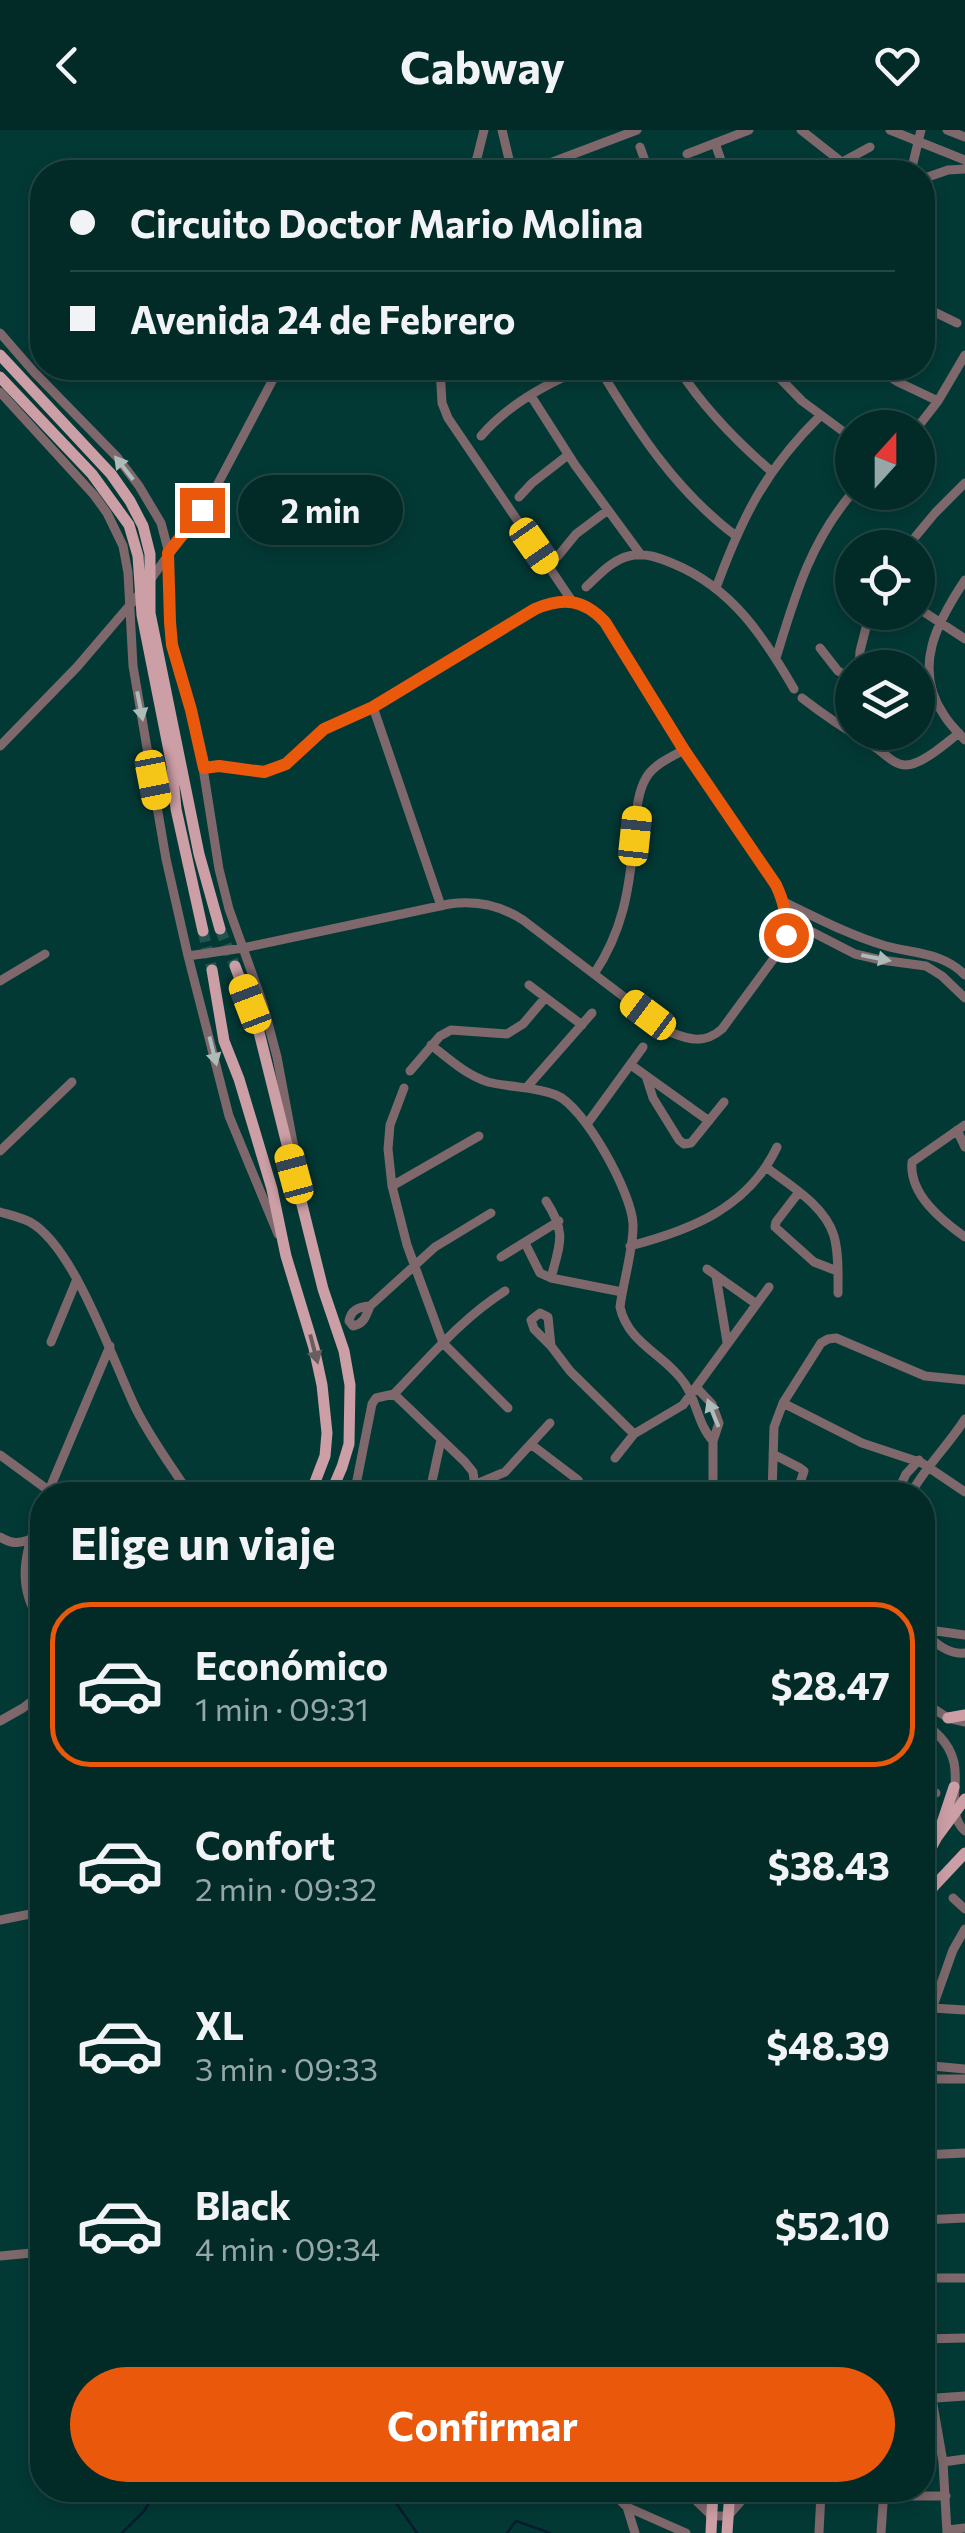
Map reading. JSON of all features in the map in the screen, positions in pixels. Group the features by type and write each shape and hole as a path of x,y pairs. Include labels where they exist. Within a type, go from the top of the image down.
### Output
{"main road":[{"path":"0,355 100,461 121,487 143,526 146,614 176,809 204,931"},
{"path":"0,377 104,489 144,555"},
{"path":"146,614 199,854 220,928"},
{"path":"234,966 256,1024 323,1289 344,1352 350,1385 349,1444 336,1482"},
{"path":"212,970 224,1041 272,1189 286,1256 314,1348 328,1433 315,1482"},
{"path":"948,1718 965,1719"},
{"path":"937,1837 954,1787"},
{"path":"935,1841 965,1799"},
{"path":"935,1885 965,1853"},
{"path":"710,2533 713,2502"},
{"path":"727,2533 729,2502"}],"street":[{"path":"476,160 484,130"},
{"path":"502,130 509,160"},
{"path":"558,160 637,130"},
{"path":"686,154 750,130"},
{"path":"801,130 840,160"},
{"path":"890,130 965,160"},
{"path":"914,160 922,130"},
{"path":"947,130 965,137"},
{"path":"715,143 721,160"},
{"path":"640,146 645,160"},
{"path":"847,160 870,147"},
{"path":"935,174 965,169"},
{"path":"935,312 956,323"},
{"path":"0,333 30,366"},
{"path":"932,410 965,355"},
{"path":"43,380 128,472 161,523 168,553 172,645 204,768 219,868 278,1057 305,1211"},
{"path":"0,746 129,609 214,492 273,380"},
{"path":"441,380 442,403 448,418 572,601"},
{"path":"481,436 502,416 556,380"},
{"path":"606,380 666,469 736,536"},
{"path":"686,380 724,428 771,472"},
{"path":"782,380 835,426"},
{"path":"895,380 938,402"},
{"path":"0,392 66,462 107,513 123,546 133,666 166,859 188,956 229,1116 286,1256"},
{"path":"531,396 568,456 641,555"},
{"path":"716,588 760,488 788,449 820,416"},
{"path":"518,497 568,456"},
{"path":"921,530 965,483"},
{"path":"558,556 576,534 608,510"},
{"path":"776,658 813,550 838,510"},
{"path":"586,587 623,558 650,556 681,566 716,588 747,617 794,689"},
{"path":"878,750 895,762 918,763 962,736 945,717 928,672 932,638 965,580"},
{"path":"188,956 470,902 503,909 523,920 670,1032 703,1040 722,1030 774,960 786,935 784,902 776,885 684,750 605,622 586,606 572,601 535,609 373,707 324,729 286,764 264,772 204,768"},
{"path":"935,618 965,640"},
{"path":"820,648 835,668"},
{"path":"802,698 835,723"},
{"path":"373,707 441,906"},
{"path":"594,974 620,924 645,778 684,750"},
{"path":"784,902 886,946 940,958 965,975"},
{"path":"787,919 855,954 926,966 965,998"},
{"path":"815,933 822,920"},
{"path":"0,981 44,954"},
{"path":"529,985 582,1025"},
{"path":"410,1071 431,1045 450,1030 507,1034 523,1024 545,998"},
{"path":"527,1087 592,1013"},
{"path":"431,1045 468,1074 565,1099 587,1124 619,1178 633,1224 620,1307 622,1319 630,1332 717,1414 713,1482"},
{"path":"587,1124 643,1048"},
{"path":"631,1065 709,1121"},
{"path":"646,1076 653,1098 684,1144 690,1144 724,1102"},
{"path":"0,1151 72,1082"},
{"path":"404,1088 390,1124 388,1149 392,1186 407,1245 443,1344 508,1408"},
{"path":"965,1147 961,1127 912,1162 911,1173 921,1195 941,1219 965,1237"},
{"path":"392,1186 479,1136"},
{"path":"630,1246 684,1230 728,1206 767,1168 777,1146"},
{"path":"767,1168 800,1192 830,1225 836,1241 838,1293"},
{"path":"800,1192 775,1227 814,1262 838,1271"},
{"path":"546,1201 559,1222 560,1241 550,1278"},
{"path":"0,1212 32,1223 46,1234 76,1279 137,1412 182,1482"},
{"path":"370,1306 435,1247 491,1213"},
{"path":"501,1257 559,1222"},
{"path":"525,1243 540,1273 622,1292"},
{"path":"728,1343 712,1273 756,1304"},
{"path":"51,1342 76,1279"},
{"path":"615,1458 634,1434 683,1405 769,1287"},
{"path":"357,1482 376,1398 394,1394 483,1306 505,1291"},
{"path":"772,1482 774,1426 783,1403 821,1343 828,1339 836,1338 926,1376 965,1380"},
{"path":"52,1482 110,1346"},
{"path":"551,1346 570,1371 634,1434"},
{"path":"694,1392 707,1434 713,1441"},
{"path":"394,1394 464,1462 474,1482"},
{"path":"783,1403 862,1443 916,1460 965,1492"},
{"path":"918,1482 965,1419"},
{"path":"489,1482 532,1445 550,1422"},
{"path":"432,1482 441,1440"},
{"path":"532,1445 578,1482"},
{"path":"773,1454 804,1472 801,1482"},
{"path":"0,1456 33,1482"},
{"path":"902,1482 916,1460 936,1456"},
{"path":"0,1538 12,1544 30,1539"},
{"path":"30,1539 24,1568 30,1601"},
{"path":"935,1632 965,1635"},
{"path":"935,1642 957,1654 965,1652"},
{"path":"0,1721 30,1702"},
{"path":"935,1710 948,1718"},
{"path":"935,1732 953,1757 954,1813 965,1831"},
{"path":"952,1898 965,1909"},
{"path":"0,1920 30,1914"},
{"path":"935,2000 965,1929"},
{"path":"935,2008 965,2010"},
{"path":"935,2066 965,2068"},
{"path":"935,2079 965,2079"},
{"path":"935,2154 965,2153"},
{"path":"935,2219 965,2218"},
{"path":"0,2256 30,2253"},
{"path":"935,2278 965,2278"},
{"path":"935,2339 965,2338"},
{"path":"935,2398 965,2396"},
{"path":"935,2430 943,2462 947,2531 965,2528"},
{"path":"943,2462 965,2459"},
{"path":"935,2495 946,2496"},
{"path":"621,2502 686,2533"},
{"path":"698,2502 712,2516 728,2516 740,2502"},
{"path":"819,2533 822,2502"},
{"path":"880,2533 883,2502"},
{"path":"626,2507 635,2533"}],"waterway":[{"path":"122,2533 150,2502"},
{"path":"395,2502 417,2533"},
{"path":"507,2533 516,2521 550,2533"}],"tunnel":[{"path":"220,929 235,966"},
{"path":"203,931 212,970"}],"route":[{"path":"202,510 168,553 172,645 204,768 264,772 286,764 324,729 373,707 535,609 557,602 579,602 605,622 684,750 776,885 784,902 786,935"}]}
